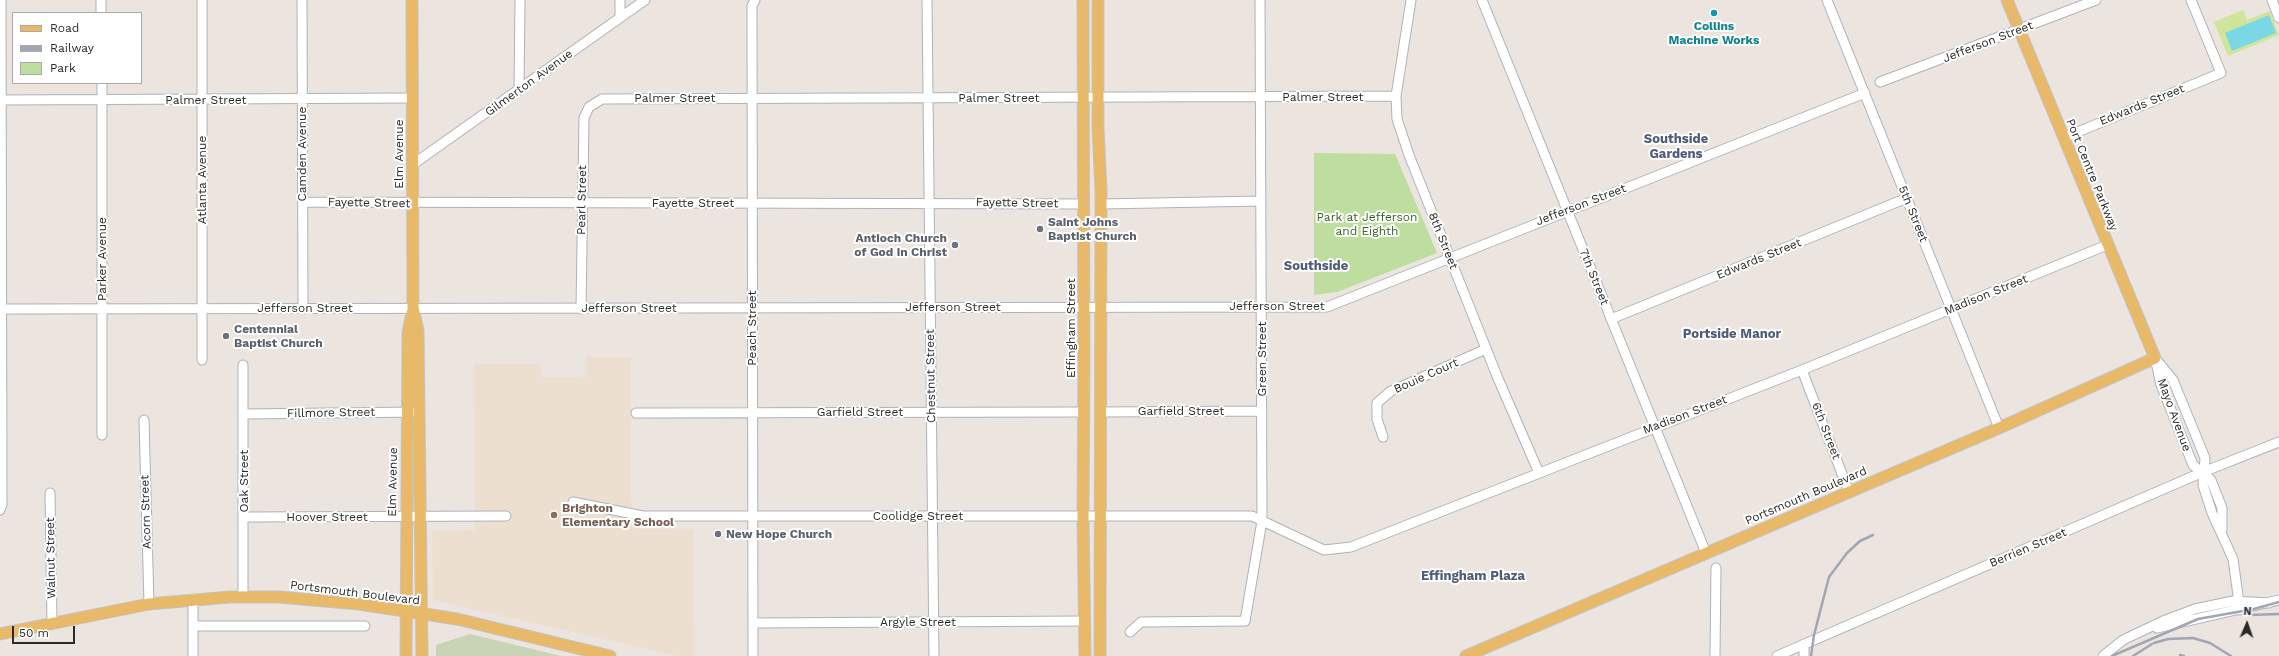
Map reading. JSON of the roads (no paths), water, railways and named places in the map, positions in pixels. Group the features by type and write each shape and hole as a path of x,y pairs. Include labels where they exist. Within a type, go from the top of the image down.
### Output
{"main road":[{"name":"Elm Avenue","path":"412,0 413,308 408,333 422,518 422,656"},
{"name":"Effingham Street","path":"1083,0 1083,516 1085,656"},
{"path":"1098,0 1098,98 1101,204 1100,656"},
{"name":"Port Centre Parkway","path":"2007,0 2155,358"},
{"name":"Portsmouth Boulevard","path":"1466,656 1999,428 2155,358"},
{"name":"Elm Avenue","path":"406,656 406,518 413,412"},
{"name":"Portsmouth Boulevard","path":"0,634 149,604 243,597 319,600 422,614 464,621 610,656"}],"street":[{"path":"0,510 2,504 1,0"},
{"path":"101,0 101,12"},
{"name":"Atlanta Avenue","path":"202,0 202,360"},
{"name":"Camden Avenue","path":"302,0 303,308"},
{"path":"519,90 520,0"},
{"path":"620,0 620,18"},
{"name":"Gilmerton Avenue","path":"412,165 645,0"},
{"name":"Peach Street","path":"753,656 752,6 755,0"},
{"name":"Chestnut Street","path":"927,0 934,656"},
{"name":"Green Street","path":"1130,632 1141,622 1245,621 1262,521 1260,0"},
{"name":"8th Street","path":"1411,0 1396,96 1397,120 1486,349 1539,473"},
{"name":"7th Street","path":"1482,0 1706,553"},
{"name":"5th Street","path":"1827,0 1999,428"},
{"name":"Jefferson Street","path":"1880,82 2096,0"},
{"name":"Edwards Street","path":"2063,138 2221,73 2191,0"},
{"path":"2272,0 2279,18"},
{"name":"Parker Avenue","path":"102,84 102,435"},
{"name":"Jefferson Street","path":"1,309 1327,307 1865,93"},
{"name":"Palmer Street","path":"602,99 1261,98 1396,96"},
{"name":"Palmer Street","path":"1,100 412,98"},
{"name":"Pearl Street","path":"581,309 584,118 589,107 602,99"},
{"name":"Edwards Street","path":"1611,319 1907,198"},
{"path":"1101,204 1261,201"},
{"name":"Fayette Street","path":"303,202 1084,204"},
{"name":"Madison Street","path":"1262,521 1324,550 1351,547 1802,370 2107,245"},
{"name":"Bouie Court","path":"1383,437 1377,419 1377,403 1391,391 1486,349"},
{"name":"Mayo Avenue","path":"2155,358 2161,384 2193,465 2211,480 2222,508 2222,531 2233,558 2239,605"},
{"name":"Mayo Avenue","path":"2155,358 2173,380 2206,458 2203,472"},
{"name":"Oak Street","path":"243,365 243,597"},
{"name":"6th Street","path":"1802,370 1849,492"},
{"name":"Garfield Street","path":"636,413 932,411 1083,412"},
{"name":"Garfield Street","path":"1100,412 1262,411"},
{"name":"Fillmore Street","path":"243,414 413,412"},
{"name":"Acorn Street","path":"144,420 149,604"},
{"name":"Berrien Street","path":"1777,656 2203,472 2279,442"},
{"name":"Walnut Street","path":"50,493 52,623"},
{"name":"Coolidge Street","path":"573,502 635,516 1252,516 1262,521"},
{"name":"Hoover Street","path":"244,517 422,518 506,516"},
{"path":"1715,656 1716,568"},
{"path":"193,656 194,600"},
{"path":"2103,656 2115,644 2146,630 2239,605 2269,603 2279,600"},
{"name":"Argyle Street","path":"753,622 1084,621"},
{"path":"193,626 365,626"},
{"path":"1804,644 1804,656"}],"water":[{"path":"2269,15 2276,33 2232,51 2225,33"}],"railway":[{"path":"1811,656 1814,635 1829,577 1847,553 1860,541 1873,535"},
{"path":"2112,656 2198,619 2254,609 2279,602"},
{"path":"2249,615 2279,614"},
{"path":"2154,643 2168,639 2193,638 2210,643 2231,656"},
{"path":"2133,656 2152,644"},
{"path":"2180,655 2184,656"}],"place":[{"name":"Collins Machine Works","path":"1714,13"},
{"name":"Saint Johns Baptist Church","path":"1040,229"},
{"name":"Antioch Church of God in Christ","path":"955,245"},
{"name":"Centennial Baptist Church","path":"226,336"},
{"name":"Brighton Elementary School","path":"554,515"},
{"name":"New Hope Church","path":"718,534"}],"district":[{"name":"Southside Gardens","path":"1676,146"},
{"name":"Southside","path":"1316,266"},
{"name":"Portside Manor","path":"1732,334"},
{"name":"Effingham Plaza","path":"1473,576"}],"park label":[{"name":"Park at Jefferson and Eighth","path":"1367,224"}]}
